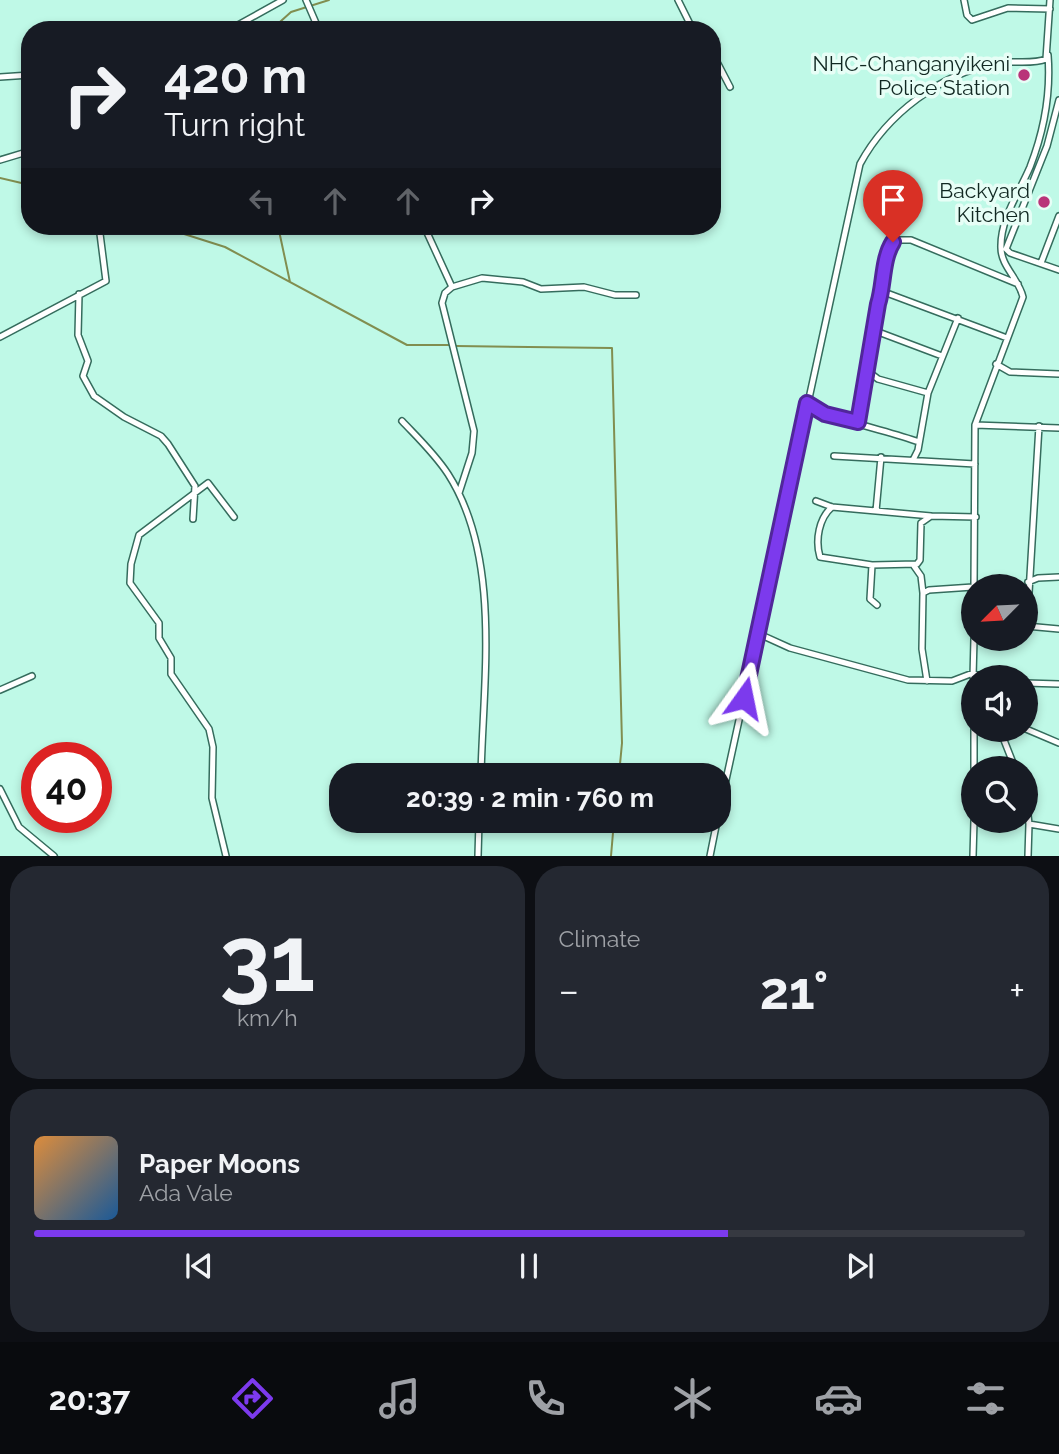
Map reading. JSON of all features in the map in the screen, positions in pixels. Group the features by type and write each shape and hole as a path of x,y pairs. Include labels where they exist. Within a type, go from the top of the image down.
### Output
{"street":[{"path":"245,21 283,0"},
{"path":"306,0 315,21"},
{"path":"678,0 688,21"},
{"path":"964,0 967,15 972,20 1008,8 1050,9"},
{"path":"974,574 975,425 1023,297 1002,255 1001,245 1006,216 1031,164 1041,131 1050,80 1050,0"},
{"path":"729,763 855,180 870,146 903,110 936,87 989,65 1041,61 1048,55"},
{"path":"721,70 730,87"},
{"path":"0,77 21,76"},
{"path":"1059,100 1044,157 1007,246 1010,253 1059,270"},
{"path":"0,160 21,154"},
{"path":"1041,263 1056,230 1059,216"},
{"path":"0,337 106,281 100,235"},
{"path":"428,235 452,287"},
{"path":"858,422 865,369 878,304 884,292 890,246 900,240 911,240 1018,284"},
{"path":"459,495 475,442 471,412 442,303 445,293 452,287 482,278 523,282 541,289 584,287 615,295 636,295"},
{"path":"884,292 1007,338"},
{"path":"79,294 78,335 88,361 83,376 94,396 124,417 161,436 195,486 193,519"},
{"path":"914,460 928,393 958,318"},
{"path":"873,330 942,356"},
{"path":"996,364 1010,372 1059,374"},
{"path":"865,369 878,379 928,393"},
{"path":"807,403 825,414 919,442"},
{"path":"402,421 438,460 459,495 472,530 486,606 481,763"},
{"path":"975,425 1059,427"},
{"path":"1029,574 1039,426"},
{"path":"918,450 926,461"},
{"path":"834,456 975,464"},
{"path":"876,511 881,457"},
{"path":"226,856 212,798 213,747 209,729 172,674 171,659 159,638 159,624 130,583 131,564 139,536 194,496 208,482 234,517"},
{"path":"816,501 832,507 931,516 976,517"},
{"path":"832,507 821,519 818,547 820,556 872,565 914,566 920,560"},
{"path":"928,682 925,678 922,649 926,592 922,585 920,560 921,523 931,516"},
{"path":"872,565 870,599 877,605"},
{"path":"914,566 921,576"},
{"path":"1038,578 1059,577"},
{"path":"926,592 961,588"},
{"path":"1038,627 1059,629"},
{"path":"757,633 790,648 888,675 928,682 961,678"},
{"path":"0,690 32,676"},
{"path":"1038,683 1059,684"},
{"path":"1038,734 1059,743"},
{"path":"0,789 19,827 54,856"},
{"path":"1038,828 1059,829"},
{"path":"478,856 479,833"},
{"path":"710,856 715,833"},
{"path":"973,856 974,833"},
{"path":"1028,856 1030,833"}],"waterway":[{"path":"281,21 291,12 329,0"},
{"path":"0,178 21,183"},
{"path":"187,235 225,247 407,345 450,345"},
{"path":"280,235 290,282"},
{"path":"456,346 612,348 622,743 620,763"},
{"path":"611,856 613,833"}],"place":[{"name":"NHC-Changanyikeni Police Station","path":"1024,75"},
{"name":"Backyard Kitchen","path":"1044,202"}],"route":[{"path":"744,698 807,403 825,414 858,422 865,369 893,242"}]}
